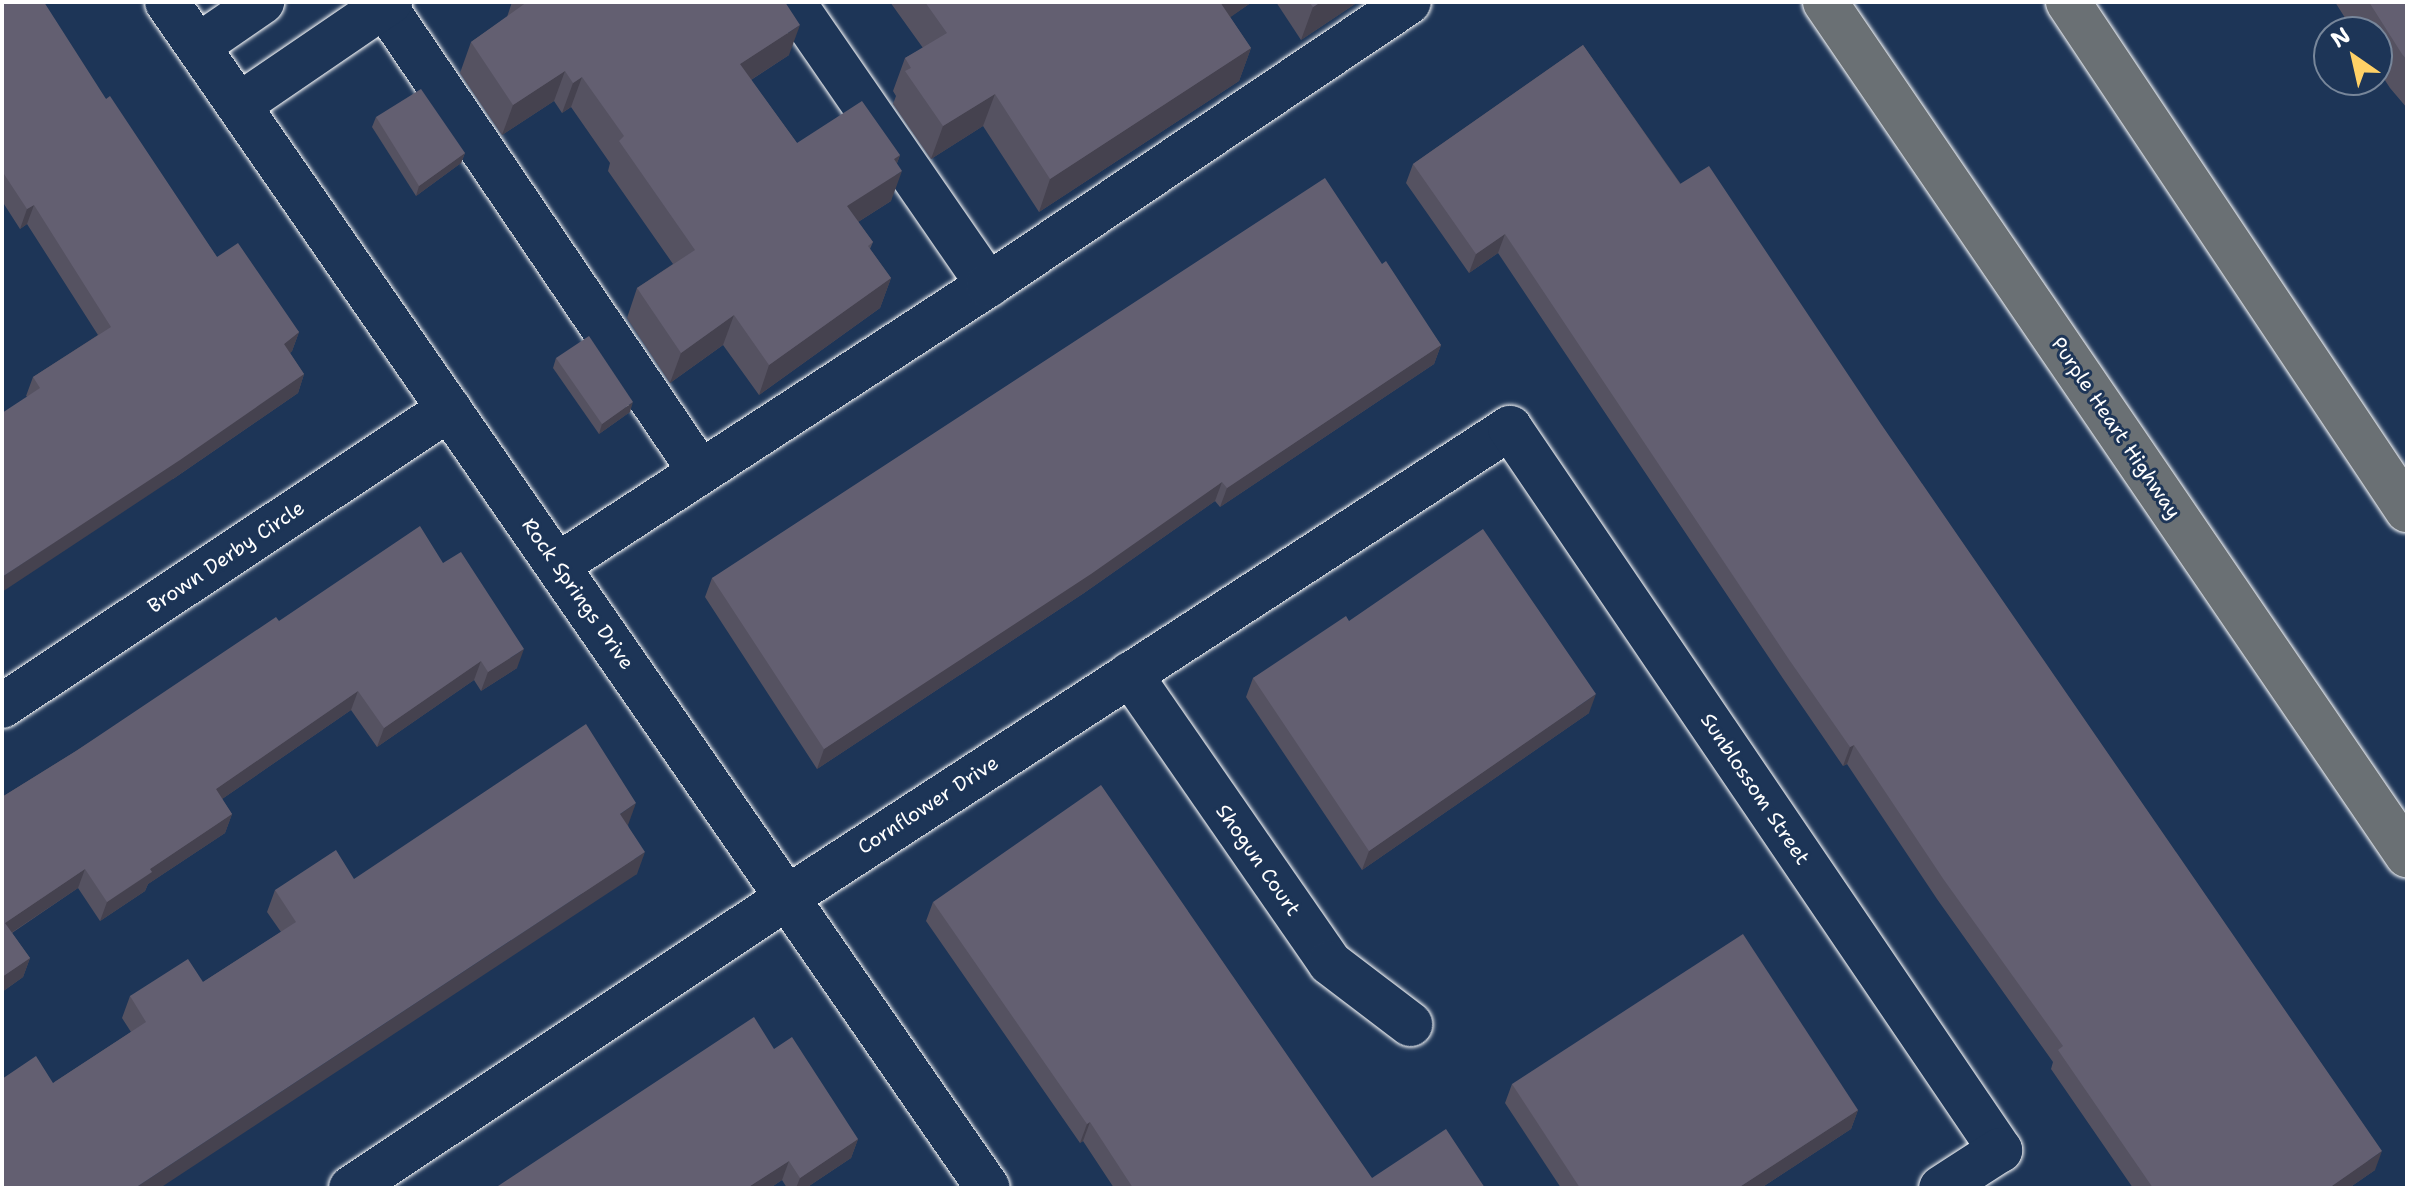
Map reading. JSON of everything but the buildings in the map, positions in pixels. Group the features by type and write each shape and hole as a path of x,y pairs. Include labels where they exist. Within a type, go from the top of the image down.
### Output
{"highway":[{"name":"Purple Heart Highway","path":"1825,2 2407,855"},
{"path":"2068,2 2407,510"}],"street":[{"name":"Rock Springs Drive","path":"167,2 988,1188"},
{"path":"198,46 262,2"},
{"path":"793,2 988,285"},
{"path":"558,565 699,470 988,285 1409,2"},
{"path":"239,105 385,3 699,470"},
{"name":"Brown Derby Circle","path":"2,706 449,409"},
{"name":"Cornflower Drive","path":"351,1188 788,897 1510,428"},
{"name":"Sunblossom Street","path":"1510,428 2000,1150 1941,1188"},
{"name":"Shogun Court","path":"1130,674 1330,963 1410,1024"}]}
